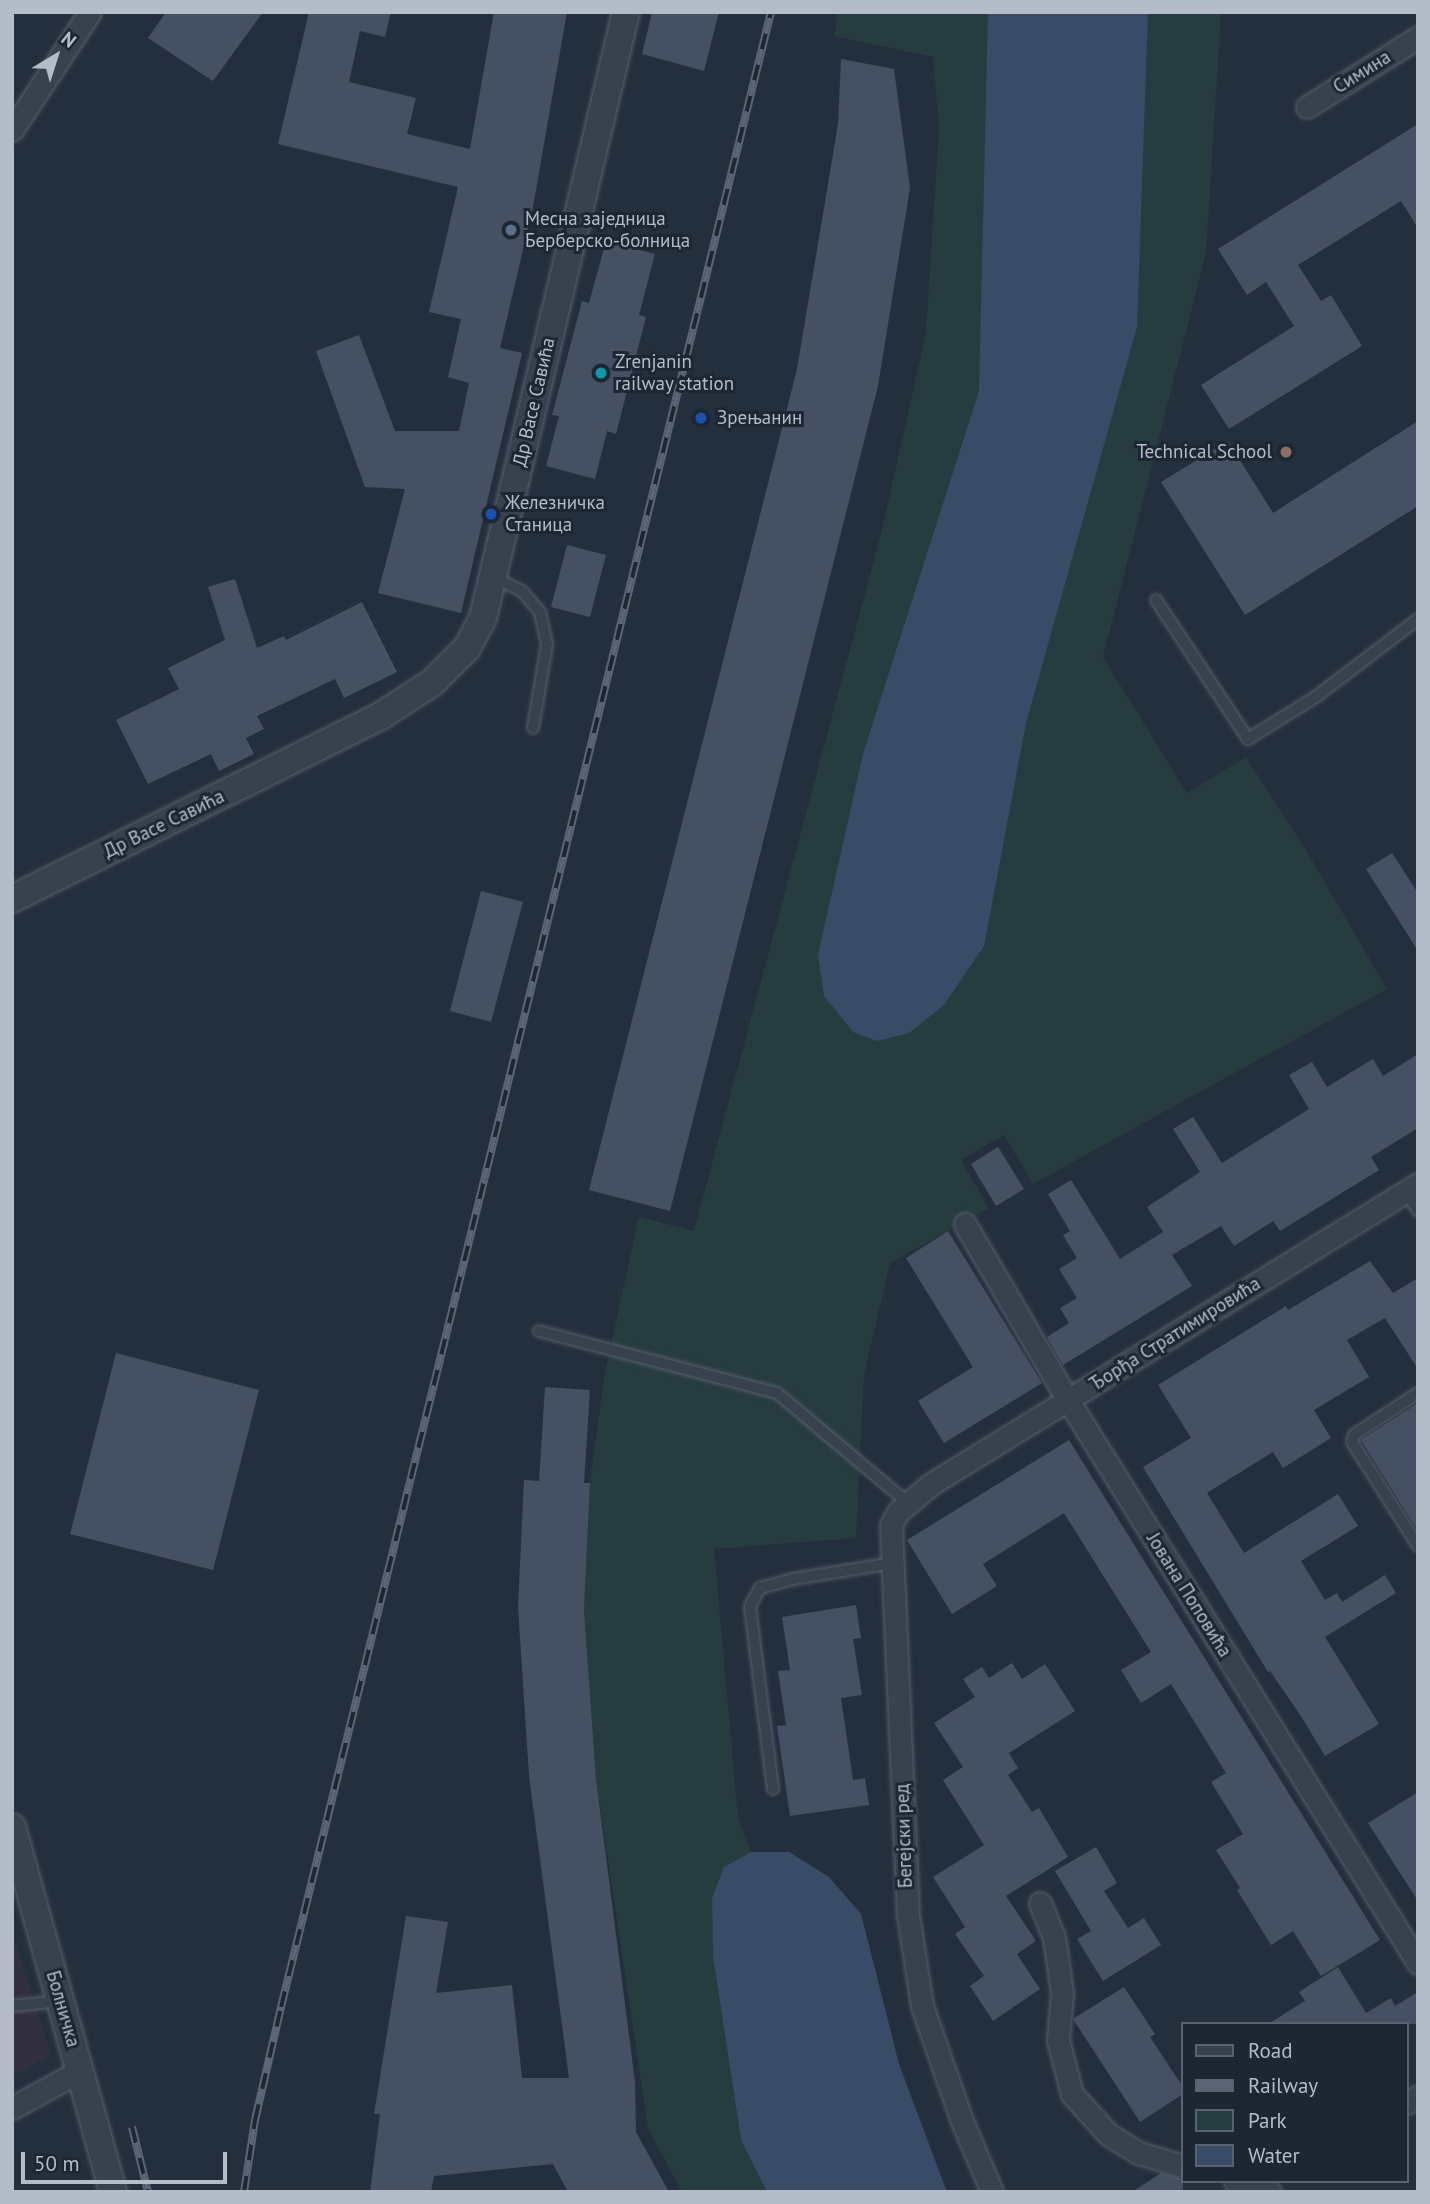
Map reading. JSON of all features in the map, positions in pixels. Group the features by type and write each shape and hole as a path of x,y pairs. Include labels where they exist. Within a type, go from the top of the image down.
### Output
{"street":[{"path":"12,129 90,12"},
{"name":"Др Васе Савића","path":"12,899 379,718 451,667 467,648 483,618 626,12"},
{"name":"Симина","path":"1307,107 1418,37"},
{"name":"Ђорђа Стратимировића","path":"931,1484 1412,1188"},
{"name":"Јована Поповића","path":"965,1224 1068,1400 1418,1963"},
{"name":"Бегејски ред","path":"931,1484 907,1503 891,1525 908,1915 922,2006 961,2121 992,2192"},
{"name":"Болничка","path":"12,1827 113,2192"},
{"path":"1040,1903 1054,1937 1062,1993 1058,2040 1072,2094 1108,2134 1139,2152 1182,2166"},
{"path":"12,2108 81,2070"},
{"path":"1242,2183 1269,2191"}],"lane":[{"path":"492,576 523,592 540,612 547,643 533,727"},
{"path":"1156,600 1248,739 1317,696 1418,619"},
{"path":"1412,1188 1418,1211"},
{"path":"539,1331 777,1393 907,1503"},
{"path":"1418,1393 1354,1435 1352,1443 1418,1546"},
{"path":"773,1789 751,1606 760,1588 793,1578 893,1563"},
{"path":"12,2006 61,2001"}],"shaded area":[{"path":"12,1931 51,2055 12,2076"}],"green space":[{"path":"838,12 1221,12 1206,253 1103,657 1187,793 1246,757 1309,855 1387,989 1033,1184 1004,1135 961,1160 989,1208 890,1263 864,1375 856,1538 714,1549 738,1818 751,1852 724,1867 712,1898 713,1955 741,2140 767,2192 682,2192 648,2128 596,1779 584,1610 590,1483 605,1372 639,1217 694,1231 882,530 926,333 939,128 933,57 834,36"}],"water":[{"path":"988,12 1148,12 1137,327 1026,723 984,946 944,1005 909,1033 877,1041 853,1032 824,996 818,955 863,754 979,391"},
{"path":"751,1852 789,1852 829,1877 861,1914 899,2064 947,2192 767,2192 741,2140 713,1956 712,1898 724,1867"}],"building":[{"path":"166,12 263,12 213,81 148,38"},
{"path":"309,12 391,12 385,37 360,31 349,82 416,98 407,134 470,149 494,12 567,12 533,207 500,348 522,353 461,613 378,593 405,489 365,487 316,351 359,335 395,431 459,431 469,383 448,377 461,319 429,312 458,187 278,144"},
{"path":"652,12 719,12 704,71 642,54"},
{"path":"841,59 894,69 910,188 878,386 670,1211 589,1190 797,369 838,124"},
{"path":"1418,124 1418,228 1401,201 1298,265 1321,301 1331,295 1362,346 1229,429 1201,385 1294,326 1266,282 1247,295 1218,249"},
{"name":"Zrenjanin railway station","path":"606,241 655,254 639,315 646,317 616,434 607,431 595,479 546,466 559,416 552,415 582,301 589,303"},
{"path":"1418,421 1418,506 1245,615 1161,482 1228,441 1273,513"},
{"path":"567,545 606,555 590,617 551,607"},
{"path":"235,579 257,648 284,636 286,640 362,602 397,672 344,698 335,679 257,716 264,729 246,738 254,754 219,771 211,754 148,784 116,720 179,689 168,668 225,640 208,587"},
{"path":"1392,853 1418,893 1418,951 1366,869"},
{"path":"481,891 523,902 491,1022 450,1011"},
{"path":"1418,1054 1418,1128 1371,1157 1379,1170 1280,1231 1273,1221 1234,1246 1221,1226 1172,1255 1192,1286 1063,1365 1047,1337 1069,1323 1060,1308 1077,1298 1059,1269 1077,1258 1063,1235 1070,1231 1048,1194 1071,1180 1120,1259 1163,1232 1147,1207 1200,1172 1173,1129 1193,1117 1222,1163 1309,1109 1289,1075 1312,1062 1327,1087 1373,1059 1383,1076"},
{"path":"998,1147 1024,1189 996,1206 971,1164"},
{"path":"948,1231 1042,1383 944,1443 918,1401 973,1367 906,1258"},
{"path":"1370,1261 1393,1293 1418,1278 1418,1369 1385,1318 1347,1340 1369,1377 1314,1410 1331,1438 1283,1468 1273,1452 1207,1493 1244,1553 1338,1494 1358,1526 1301,1561 1325,1600 1337,1593 1342,1602 1385,1575 1396,1593 1325,1637 1379,1724 1325,1756 1301,1716 1270,1671 1268,1672 1143,1467 1191,1438 1158,1385 1286,1306 1288,1310"},
{"path":"116,1353 259,1390 213,1570 70,1534"},
{"path":"545,1387 590,1390 584,1483 590,1483 584,1610 596,1779 635,2082 636,2132 669,2192 568,2192 553,2164 434,2176 431,2192 370,2192 380,2114 374,2114 406,1916 448,1922 436,1993 512,1985 522,2078 569,2078 529,1776 518,1607 524,1480 539,1481"},
{"path":"1418,1403 1418,1531 1361,1440"},
{"path":"1069,1440 1380,1940 1321,1976 1293,1931 1271,1945 1237,1890 1240,1888 1216,1850 1243,1834 1211,1782 1226,1773 1171,1684 1141,1703 1121,1670 1151,1652 1064,1513 983,1564 997,1586 952,1614 907,1540"},
{"path":"856,1605 861,1638 853,1639 862,1695 841,1698 853,1780 865,1778 869,1805 790,1816 777,1726 786,1725 778,1671 790,1670 782,1617"},
{"path":"1012,1663 1022,1679 1045,1664 1075,1711 1009,1753 1018,1768 1008,1775 1032,1812 1039,1808 1068,1857 1006,1896 1036,1941 1017,1954 1040,1989 993,2021 970,1986 984,1976 955,1934 965,1927 933,1877 984,1845 943,1780 963,1767 934,1723 975,1697 963,1679 982,1667 989,1678"},
{"path":"1418,1792 1418,1901 1368,1823"},
{"path":"1096,1847 1117,1883 1104,1891 1128,1928 1144,1918 1161,1945 1103,1981 1077,1939 1091,1931 1055,1871"},
{"path":"1338,1967 1366,2013 1391,1998 1395,2006 1418,1992 1418,2024 1271,2022 1305,2001 1299,1992"},
{"path":"1124,1987 1155,2034 1150,2037 1182,2085 1182,2095 1140,2122 1073,2019"},
{"path":"1161,2173 1182,2179 1183,2183 1183,2192 1132,2192"}],"railway":[{"path":"244,2192 255,2120 281,2007 771,12"},
{"path":"132,2127 148,2192"}],"place":[{"name":"Месна заједница Берберско-болница","path":"511,230"},
{"name":"Zrenjanin railway station","path":"601,373"},
{"name":"Зрењанин","path":"701,418"},
{"name":"Technical School","path":"1286,452"},
{"name":"Железничка Станица","path":"491,514"}]}
